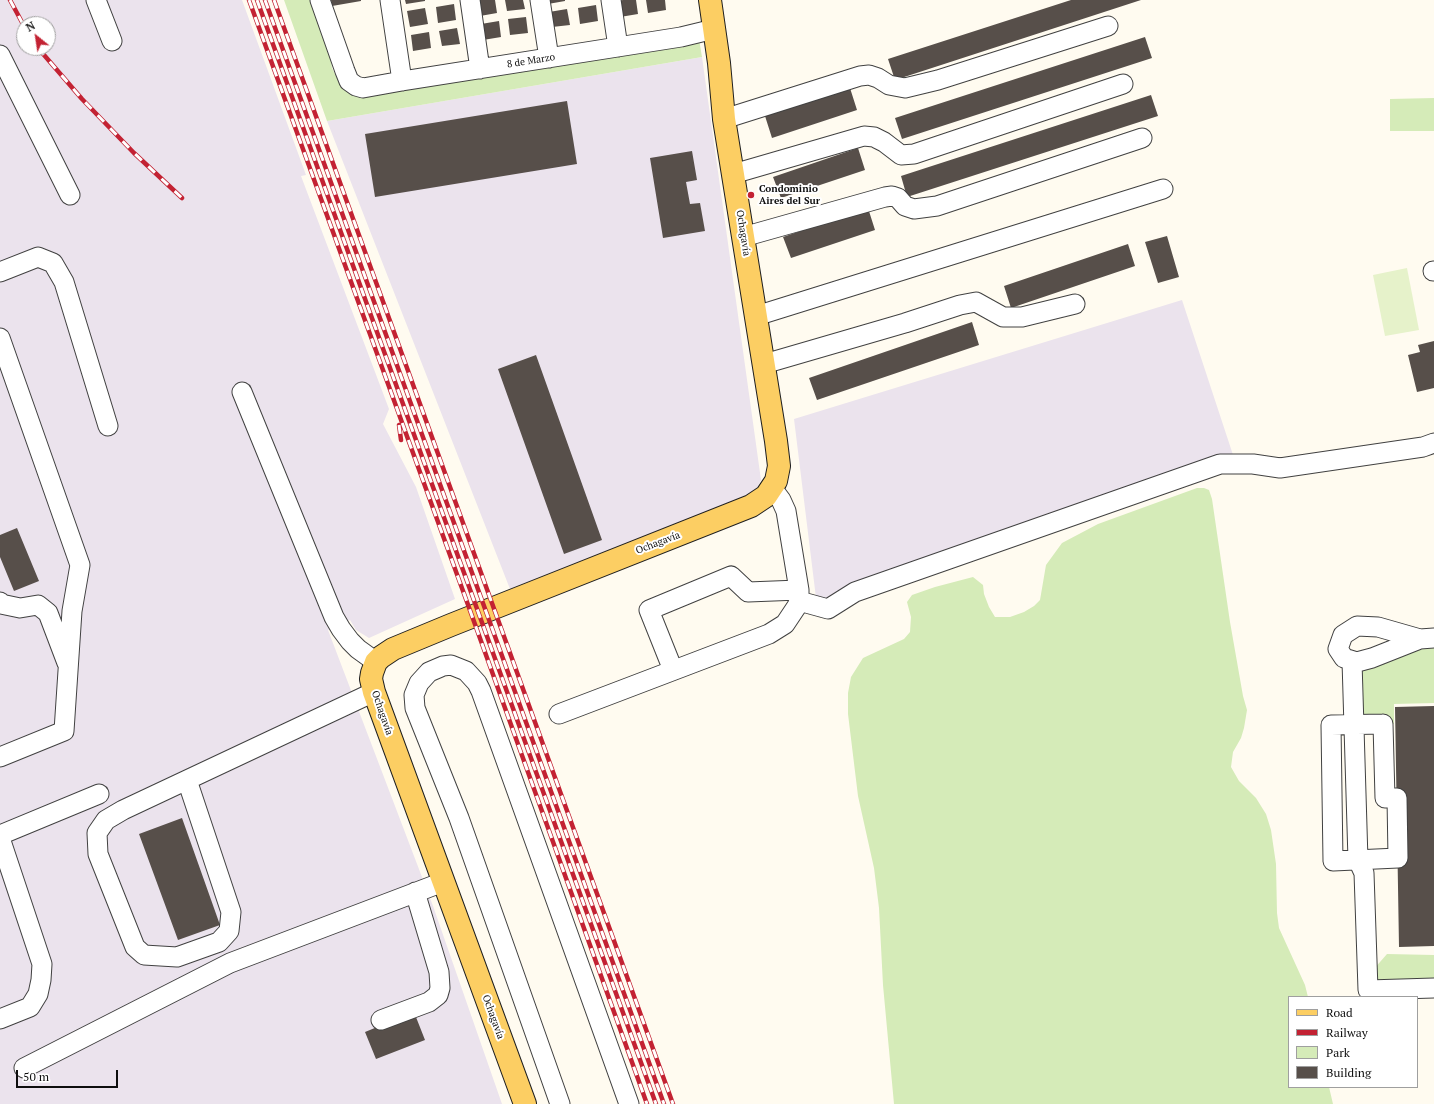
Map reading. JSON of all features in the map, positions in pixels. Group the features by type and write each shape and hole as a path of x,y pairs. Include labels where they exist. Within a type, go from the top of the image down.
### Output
{"main road":[{"path":"697,0 709,31"},
{"path":"709,31 710,0"},
{"name":"Ochagavía","path":"525,1104 374,692 371,679 376,662 387,653 450,625 751,506 766,496 772,488 779,466 724,119 706,48 709,31"}],"street":[{"path":"96,0 112,41"},
{"name":"8 de Marzo","path":"320,0 349,80 356,86 363,88 709,31"},
{"path":"390,0 402,81"},
{"path":"470,0 480,69"},
{"path":"540,0 549,58"},
{"path":"611,0 618,47"},
{"path":"724,119 860,76 869,75 878,78 889,85 905,88 938,80 1108,26"},
{"path":"0,54 70,195"},
{"path":"733,174 864,136 874,137 884,142 901,155 914,154 1123,84"},
{"path":"743,237 885,197 892,196 898,198 905,206 914,209 937,206 1142,138"},
{"path":"756,316 1163,189"},
{"path":"0,272 38,257 53,263 64,282 108,426"},
{"path":"764,364 905,323 960,305 976,302 1003,317 1022,317 1075,304"},
{"path":"0,338 80,565 72,611 70,670 64,731 0,757"},
{"path":"242,392 334,617 350,641 376,662"},
{"path":"673,670 649,610 731,576 748,592 799,595 828,609 855,592 1220,464 1253,464 1280,468 1423,447 1434,443"},
{"path":"558,714 775,631 785,624 790,618 799,595 786,511 782,500 772,488"},
{"path":"0,602 1,604 20,608 38,606 48,613 70,670"},
{"path":"1357,626 1378,627 1427,639 1357,662 1344,658 1338,649 1343,635 1357,626"},
{"path":"1352,660 1353,725"},
{"path":"560,1104 459,818 415,708 414,695 419,683 429,672 443,666 451,665 466,671 477,683 481,691 629,1104"},
{"path":"187,780 231,912 229,931 219,942 177,957 144,955 135,947 98,854 97,833 106,820 123,810 374,692"},
{"path":"1383,724 1385,798 1397,798 1398,858 1358,860 1333,861 1331,725 1383,724"},
{"path":"0,834 99,794"},
{"path":"0,838 42,964 38,994 30,1007 0,1019"},
{"path":"1358,860 1364,873 1368,990 1434,988"},
{"path":"24,1068 230,963 443,882"},
{"path":"381,1020 429,1002 438,994 440,988 439,972 415,892"}],"shaded area":[{"path":"0,0 242,0 306,175 301,176 389,409 383,424 416,487 455,599 369,638 356,630 350,620 328,630 433,906 502,1104 0,1104"},
{"path":"702,57 761,480 755,492 510,589 327,121"},
{"path":"1182,300 1235,461 817,606 794,419"}],"green space":[{"path":"284,0 314,0 330,52 332,68 337,78 344,85 699,39 702,57 327,121"},
{"path":"1434,98 1434,131 1390,131 1390,99"},
{"path":"1407,268 1419,330 1385,336 1373,275"},
{"path":"1197,488 1209,490 1212,499 1230,622 1243,696 1247,710 1241,738 1233,752 1231,767 1239,781 1256,798 1266,814 1271,830 1276,864 1277,913 1279,928 1305,985 1308,996 1288,996 1288,1088 1329,1088 1333,1104 894,1104 883,985 879,908 874,868 858,796 848,714 848,693 851,677 863,658 904,639 910,632 911,617 907,602 912,595 973,577 983,585 984,594 995,617 1010,617 1024,612 1040,600 1046,565 1062,543 1098,524"},
{"path":"1434,643 1434,703 1394,704 1394,724 1361,725 1360,674 1367,667"},
{"path":"1387,954 1434,955 1434,982 1371,984 1373,970"}],"building":[{"path":"331,0 361,0 361,1 332,6"},
{"path":"405,0 425,0 425,1 406,4"},
{"path":"477,0 495,0 497,13 480,16"},
{"path":"505,0 523,0 525,9 507,11"},
{"path":"547,0 565,0 565,1 548,4"},
{"path":"636,0 638,14 620,17 618,1"},
{"path":"646,0 665,0 666,10 648,13"},
{"path":"1071,0 1141,0 895,80 888,59"},
{"path":"454,4 456,20 438,23 436,7"},
{"path":"596,5 598,21 580,24 578,8"},
{"path":"425,8 428,24 410,27 407,11"},
{"path":"567,9 570,25 552,27 549,12"},
{"path":"526,17 528,33 510,35 508,19"},
{"path":"499,21 501,37 483,40 481,24"},
{"path":"457,28 460,44 442,46 439,31"},
{"path":"429,32 431,48 413,51 411,35"},
{"path":"1145,37 1152,58 902,139 895,118"},
{"path":"850,88 857,110 772,138 765,116"},
{"path":"1151,95 1158,116 907,197 901,176"},
{"path":"567,101 577,164 375,197 365,134"},
{"path":"858,148 865,170 781,198 773,177"},
{"path":"692,151 697,180 686,182 690,204 700,203 705,231 663,238 650,158"},
{"path":"868,208 875,230 791,258 783,237"},
{"path":"1167,236 1179,277 1158,283 1145,242"},
{"path":"1128,244 1135,266 1011,308 1004,286"},
{"path":"972,322 979,345 817,400 809,378"},
{"path":"1434,341 1434,388 1417,392 1408,355 1420,352 1418,345"},
{"path":"536,355 602,540 564,554 498,369"},
{"path":"17,528 39,581 14,591 0,557 0,535"},
{"path":"1434,706 1434,946 1399,947 1395,707"},
{"path":"182,818 220,925 178,940 139,834"},
{"path":"414,1012 425,1040 376,1059 365,1032"}],"railway":[{"path":"10,0 19,16"},
{"path":"249,0 647,1104"},
{"path":"257,0 656,1104"},
{"path":"265,0 664,1104"},
{"path":"274,0 673,1104"},
{"path":"45,56 82,99 134,153 182,198"},
{"path":"399,425 401,440"}],"place":[{"name":"Condominio Aires del Sur","path":"751,195"}]}
